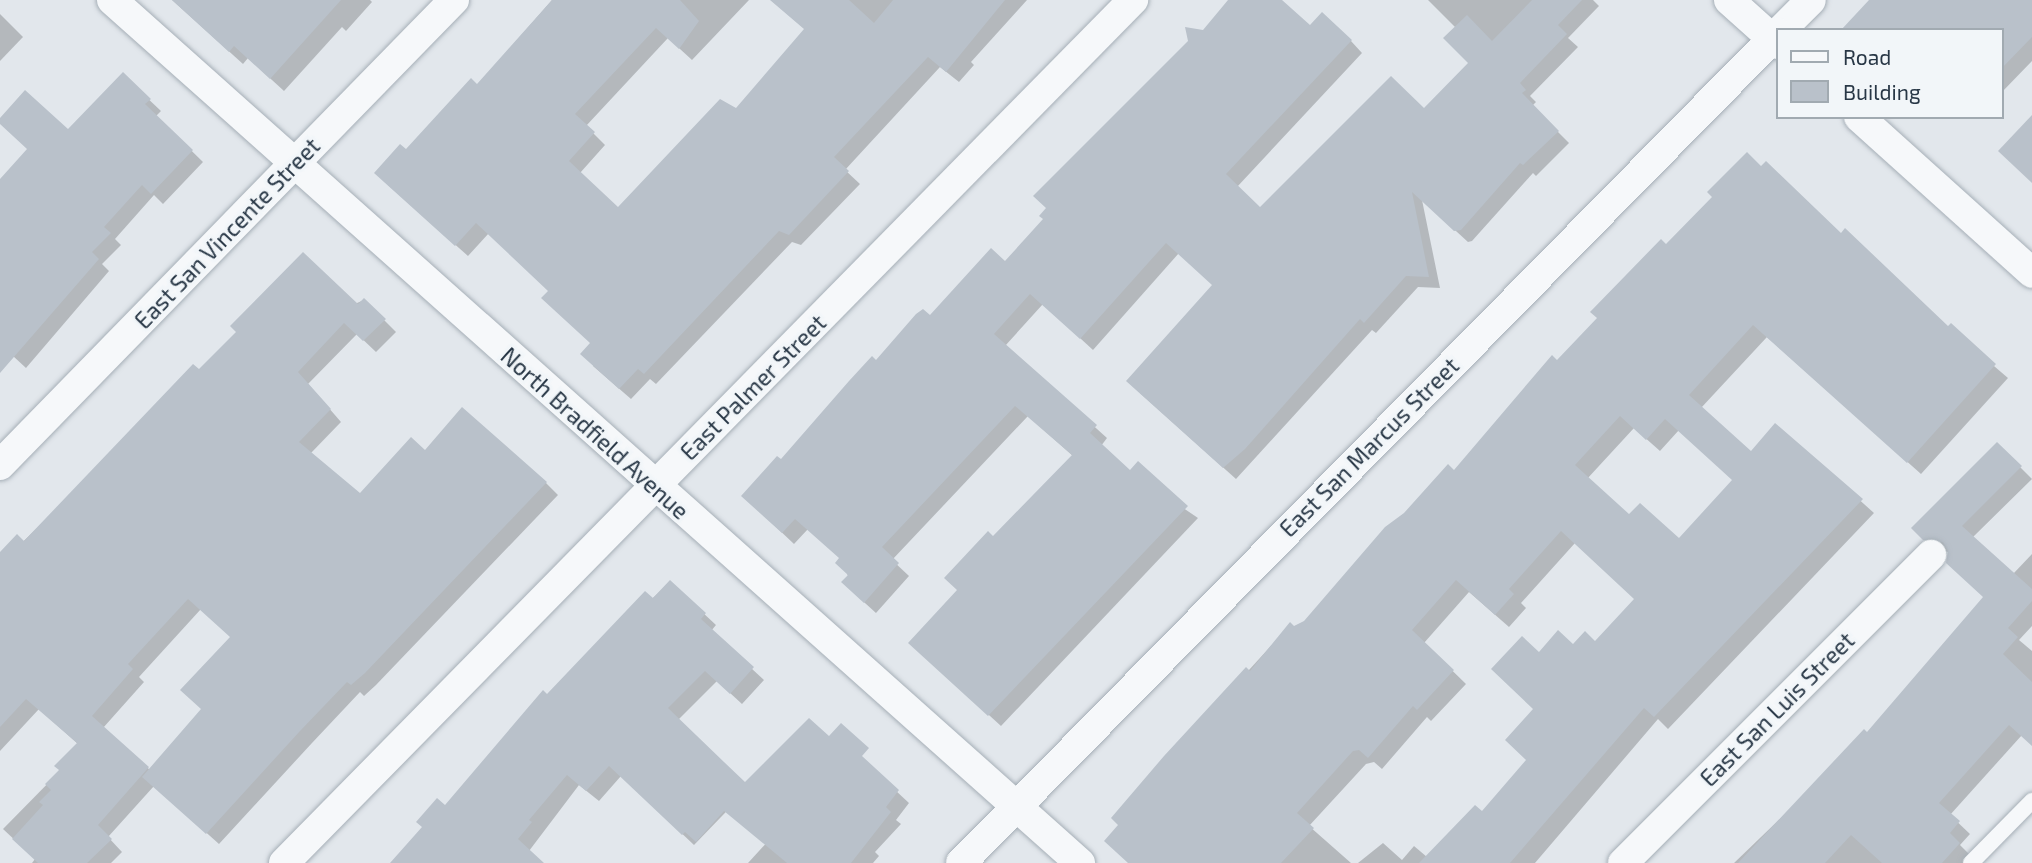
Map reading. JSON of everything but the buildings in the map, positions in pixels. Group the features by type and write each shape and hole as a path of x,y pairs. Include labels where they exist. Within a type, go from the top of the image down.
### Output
{"street":[{"name":"North Bradfield Avenue","path":"112,0 654,487 1080,863"},
{"name":"East San Vincente Street","path":"0,465 454,0"},
{"name":"East Palmer Street","path":"284,863 1133,0"},
{"path":"1729,0 1776,35"},
{"name":"East San Marcus Street","path":"1785,28 1811,0"},
{"name":"East San Marcus Street","path":"961,863 1776,37"},
{"path":"1861,119 2032,273"},
{"name":"East San Luis Street","path":"1623,863 1931,555"}],"lane":[{"path":"1971,863 2032,802"}]}
